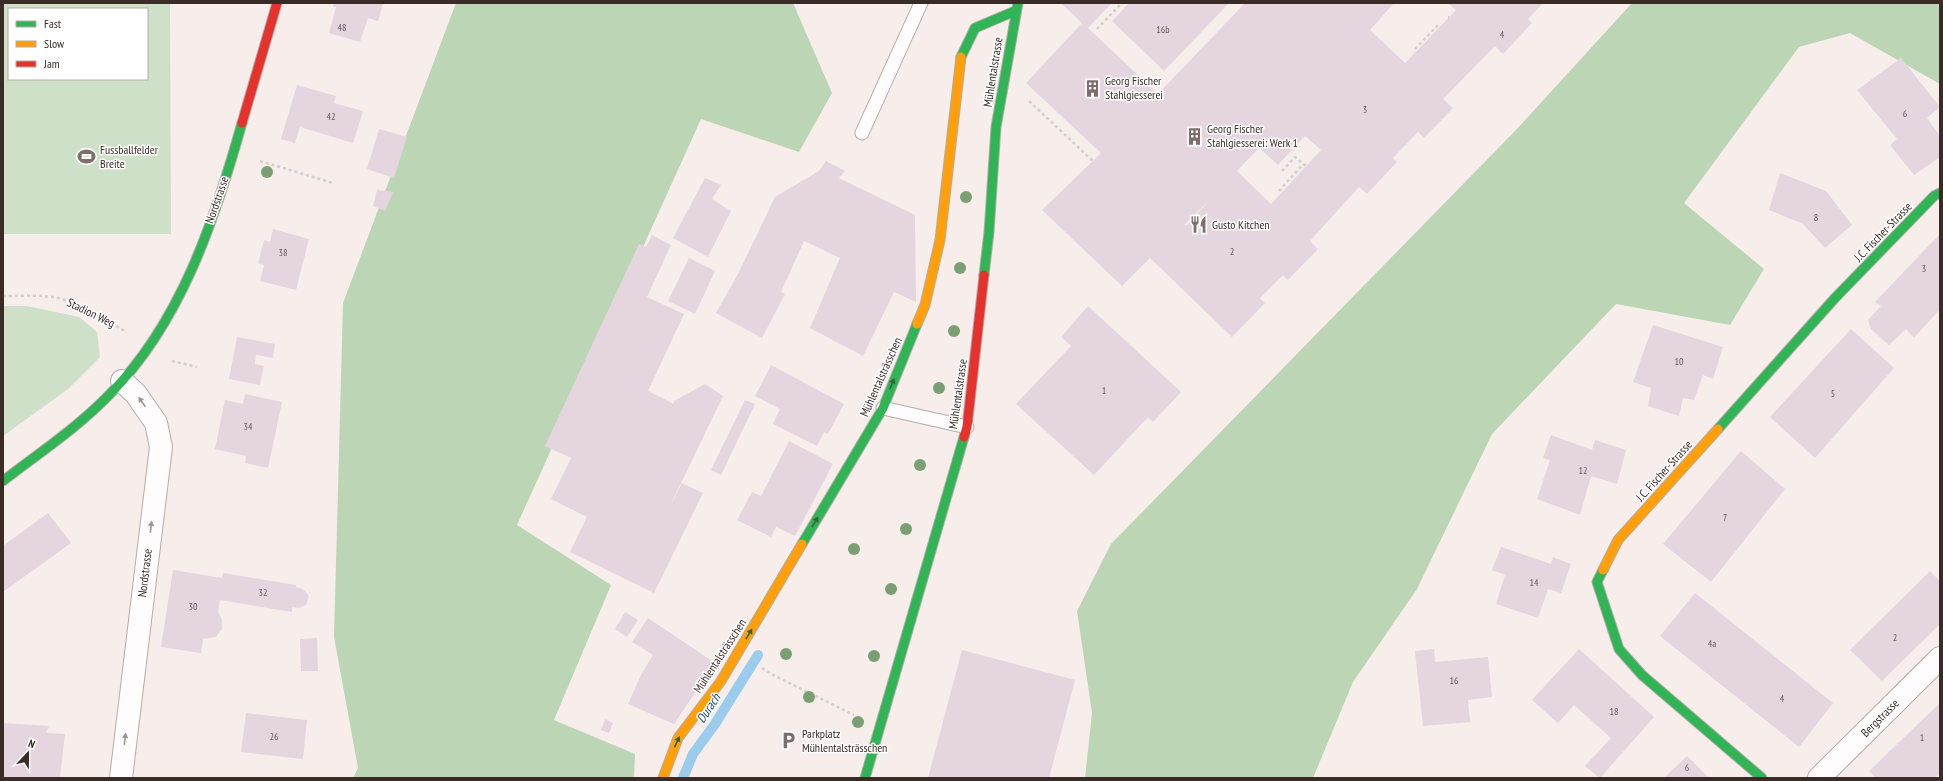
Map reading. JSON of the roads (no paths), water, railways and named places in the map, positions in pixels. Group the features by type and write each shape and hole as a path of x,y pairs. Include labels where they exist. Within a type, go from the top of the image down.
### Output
{"street":[{"name":"Nordstrasse","path":"3,481 88,415 122,381 149,346 174,305 191,270 234,153 278,3"},
{"name":"Mühlentalsträsschen","path":"663,778 678,738 724,676 883,408 925,305 940,240 960,60 975,28 1016,7"},
{"name":"Mühlentalstrasse","path":"865,778 967,427 990,232 996,127 1016,7"},
{"name":"J.C. Fischer-Strasse","path":"1762,778 1642,675 1620,649 1597,582 1618,540 1835,298 1934,196 1940,193"},
{"name":"Nordstrasse","path":"121,778 161,447 156,423 136,394 122,381"},
{"name":"Bergstrasse","path":"1819,778 1940,658"}],"lane":[{"path":"862,133 921,3"},
{"path":"883,408 967,427"}],"waterway":[{"name":"Durach","path":"683,778 693,754 715,724 758,655"}],"place":[{"name":"Georg Fischer Stahlgiesserei","path":"1092,88"},
{"name":"Georg Fischer Stahlgiesserei: Werk 1","path":"1194,136"},
{"name":"Fussballfelder Breite","path":"87,157"},
{"name":"Gusto Kitchen","path":"1199,225"},
{"name":"Parkplatz Mühlentalsträsschen","path":"789,741"}]}
